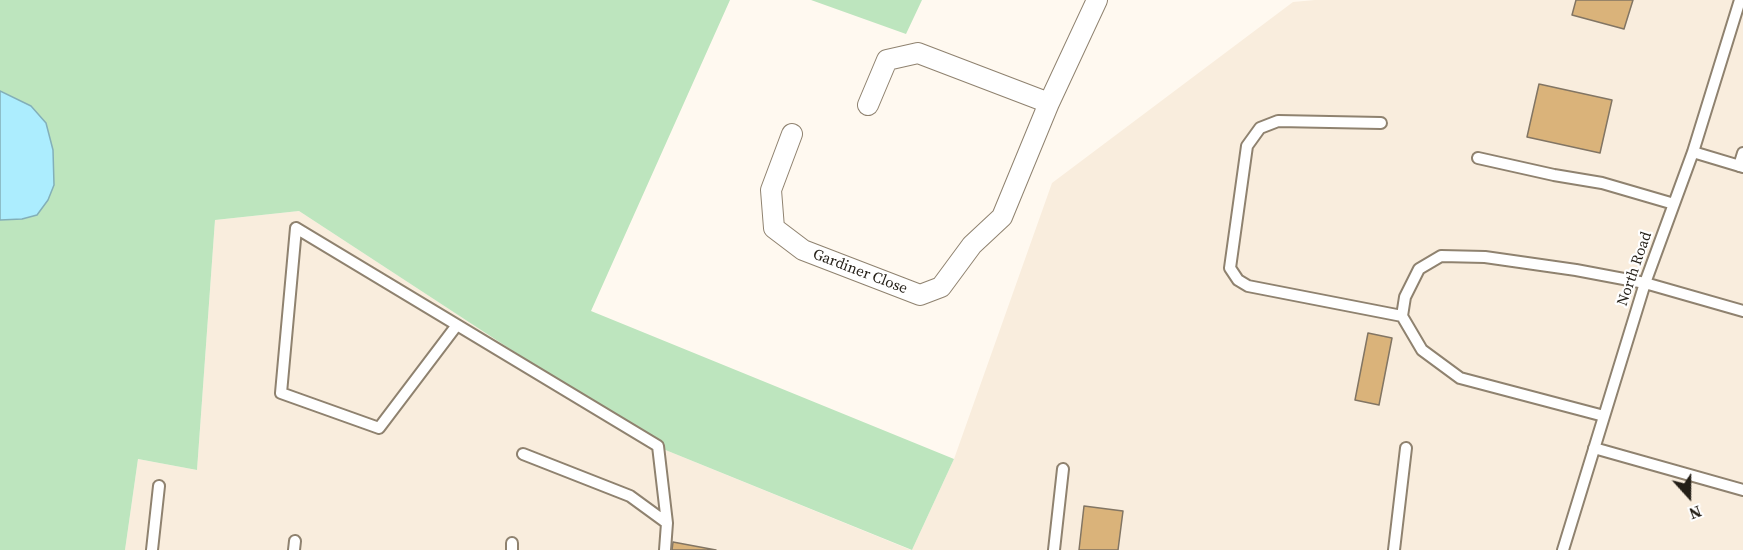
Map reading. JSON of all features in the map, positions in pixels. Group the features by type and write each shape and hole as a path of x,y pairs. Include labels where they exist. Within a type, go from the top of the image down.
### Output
{"street":[{"name":"Gardiner Close","path":"792,134 771,190 774,228 803,250 920,295 941,287 972,245 1002,217 1049,103 1097,0"},
{"path":"868,105 887,60 918,53 1049,103"}],"lane":[{"name":"North Road","path":"1563,550 1645,283 1693,152 1740,0"},
{"path":"1381,123 1278,121 1260,128 1247,146 1230,268 1238,280 1248,286 1402,316"},
{"path":"1693,152 1741,166 1743,153"},
{"path":"1478,158 1602,183 1674,204"},
{"path":"458,325 379,428 281,393 296,228 458,325 658,446 667,523 665,550"},
{"path":"1604,416 1460,378 1422,350 1402,316 1404,297 1419,269 1441,256 1485,257 1645,283 1743,311"},
{"path":"1394,550 1406,448"},
{"path":"1594,448 1743,490"},
{"path":"523,454 630,496 667,523"},
{"path":"1054,550 1063,469"},
{"path":"152,550 159,486"}],"shaded area":[{"path":"1315,0 1743,0 1743,550 912,550 954,459 1052,183 1293,2"},
{"path":"299,211 663,449 911,550 125,550 138,459 197,470 215,220"}],"green space":[{"path":"0,0 730,0 591,311 954,459 912,550 663,449 299,211 215,220 197,470 138,459 125,550 0,550 0,220 22,219 31,106 0,91"},
{"path":"811,0 922,0 906,34"}],"water":[{"path":"0,91 31,106 46,123 53,150 54,185 48,200 37,215 22,219 0,220"}],"building":[{"path":"1576,0 1633,0 1624,29 1572,15"},
{"path":"1539,84 1612,100 1600,153 1527,137"},
{"path":"1368,333 1392,338 1379,405 1355,400"},
{"path":"1084,506 1123,511 1118,550 1079,550"},
{"path":"673,542 716,550 672,550"}]}
